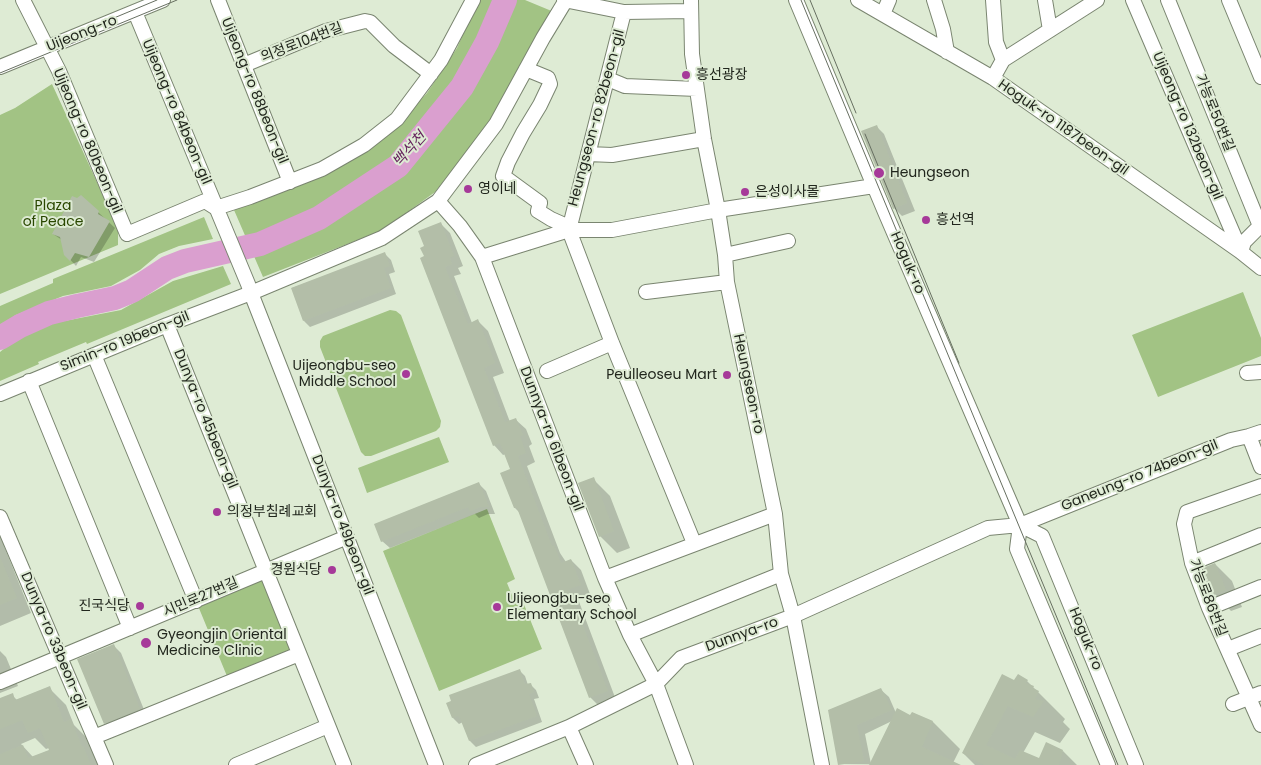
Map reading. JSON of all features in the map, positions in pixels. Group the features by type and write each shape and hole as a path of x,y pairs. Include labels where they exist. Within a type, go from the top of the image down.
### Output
{"street":[{"name":"Uijeong-ro 80beon-gil","path":"23,0 32,21 48,48 127,234 205,201 217,209"},
{"name":"Uijeong-ro","path":"0,67 163,0"},
{"name":"Uijeong-ro 88beon-gil","path":"218,0 290,182"},
{"path":"217,209 322,169 364,145 396,119 441,60 473,0"},
{"path":"565,0 624,12"},
{"name":"Simin-ro 19beon-gil","path":"0,394 250,289 382,238 438,201 496,124 565,0"},
{"name":"Hoguk-ro","path":"796,0 1020,525 1017,548 1108,765"},
{"name":"Hoguk-ro 1187beon-gil","path":"858,0 993,78 1261,268"},
{"path":"883,14 888,0"},
{"path":"934,0 943,28 947,52"},
{"path":"992,0 996,42 1003,60"},
{"path":"1045,0 1050,30"},
{"path":"993,78 1003,60 1097,0"},
{"name":"Uijeong-ro 132beon-gil","path":"1133,0 1241,252"},
{"name":"가능로50번길","path":"1168,0 1260,225"},
{"path":"1229,0 1261,77"},
{"name":"Heungseon-ro 82beon-gil","path":"569,228 624,12 690,6"},
{"name":"Heungseon-ro","path":"690,6 692,54 704,140 725,255 726,282 775,514 782,574 822,765"},
{"name":"Uijeong-ro 84beon-gil","path":"135,12 250,289"},
{"name":"의정로104번길","path":"244,65 326,31 365,20 370,22 394,46 431,74"},
{"path":"526,69 548,78 550,84 511,154 502,176 540,203 538,211 569,228 612,343 694,543"},
{"path":"608,79 625,86 697,89"},
{"path":"588,154 612,155 704,140"},
{"path":"482,257 569,228 612,230 718,210 874,186"},
{"name":"Dunnya-ro 61beon-gil","path":"438,201 460,226 482,257 605,578 630,635 656,684 682,764"},
{"path":"1241,252 1244,242 1260,225"},
{"path":"725,255 788,241"},
{"path":"646,292 726,282"},
{"name":"Dunya-ro 49beon-gil","path":"250,289 436,765"},
{"name":"Dunya-ro 45beon-gil","path":"166,325 344,765"},
{"path":"547,371 612,343"},
{"path":"94,355 196,601"},
{"path":"1247,374 1261,372"},
{"path":"29,382 130,628"},
{"path":"1255,434 1261,467"},
{"name":"Ganeung-ro 74beon-gil","path":"1020,525 1231,440 1255,434"},
{"name":"가능로86번길","path":"1261,486 1187,512 1184,524 1192,563 1209,608 1228,649 1255,695 1261,725"},
{"path":"605,578 775,514"},
{"name":"Dunya-ro 33beon-gil","path":"0,517 106,765"},
{"name":"Hoguk-ro","path":"1020,525 1042,536 1136,765"},
{"name":"Dunnya-ro","path":"476,765 569,727 656,684 681,658 792,616 988,528 1020,525"},
{"path":"1192,563 1261,535"},
{"name":"시민로27번길","path":"0,682 347,537"},
{"path":"630,635 782,574"},
{"path":"1209,608 1261,587"},
{"path":"1228,649 1261,636"},
{"path":"94,738 299,654"},
{"path":"1233,704 1255,695"},
{"path":"236,765 328,726"},
{"path":"569,727 586,765"}],"green space":[{"path":"478,0 525,0 554,12 494,118 435,192 383,230 263,277 234,210 353,158 395,128 427,93 457,48"},
{"name":"Plaza of Peace","path":"52,84 118,228 118,245 0,294 0,115 15,108"},
{"path":"204,217 213,239 179,246 159,254 140,270 111,286 63,296 16,315 0,327 0,306 53,283 53,279"},
{"path":"223,266 231,284 87,344 86,342 38,362 39,364 0,381 0,352 21,335 49,324 121,310 173,281"},
{"path":"1243,292 1261,338 1261,356 1158,397 1132,335"},
{"path":"390,310 396,311 401,315 441,421 440,427 436,431 371,456 365,456 361,452 320,347 320,341 323,336"},
{"path":"439,437 449,462 367,493 358,468"},
{"path":"487,509 515,579 507,583 514,600 521,597 542,649 439,691 383,551"},
{"path":"267,571 299,654 229,681 196,601"}],"building":[{"path":"877,125 907,203 893,209 861,131"},
{"path":"81,195 99,211 98,214 110,221 89,257 75,253 70,261 64,255 60,237 52,234 72,196 77,198"},
{"path":"441,222 454,256 450,258 452,264 445,267 468,324 478,319 495,363 484,368 505,422 516,418 523,435 520,436 526,453 518,456 552,546 554,545 561,563 571,559 581,585 569,589 608,691 589,698 517,508 514,508 500,473 510,469 500,443 493,446 420,258 424,256 420,248 424,246 418,231"},
{"path":"385,252 390,266 384,268 391,288 303,321 291,288"},
{"path":"594,477 614,531 599,537 578,483"},
{"path":"479,482 489,507 480,507 470,511 468,507 381,542 374,524"},
{"path":"0,557 17,598 0,605"},
{"path":"1215,563 1226,590 1214,595 1203,568"},
{"path":"114,644 140,709 104,724 77,659"},
{"path":"520,669 525,684 531,683 534,692 529,694 537,716 469,741 459,716 452,718 446,703 451,701 449,695"},
{"path":"1002,674 1014,680 1018,674 1028,680 1026,683 1034,686 1033,688 1039,691 1035,699 1044,701 1033,717 1008,706 986,745 1015,759 1020,750 1039,758 1046,742 1063,750 1059,765 984,765 962,753"},
{"path":"50,686 64,722 71,719 91,765 0,765 0,754 23,745 28,758 49,750 40,728 28,733 22,720 0,729 0,698 13,693 15,700"},
{"path":"881,688 892,710 857,725 864,761 838,765 828,710"},
{"path":"897,708 910,715 912,712 933,721 922,747 961,765 869,765"}],"waterway":[{"name":"백석천","path":"0,338 20,326 49,313 115,298 132,291 167,268 185,261 260,244 319,218 398,166 462,87 487,42 505,0"}],"tram line":[{"path":"102,23 157,0"},
{"path":"0,73 177,0"},
{"path":"801,0 1118,765"},
{"path":"810,0 856,113"},
{"path":"865,134 959,363"}],"place":[{"name":"흥선광장","path":"686,75"},
{"name":"Heungseon","path":"879,173"},
{"name":"영이네","path":"468,189"},
{"name":"은성이사몰","path":"745,192"},
{"name":"흥선역","path":"926,220"},
{"name":"Uijeongbu-seo Middle School","path":"406,374"},
{"name":"Peulleoseu Mart","path":"727,375"},
{"name":"의정부침례교회","path":"217,512"},
{"name":"경원식당","path":"332,570"},
{"name":"진국식당","path":"140,606"},
{"name":"Uijeongbu-seo Elementary School","path":"497,607"},
{"name":"Gyeongjin Oriental Medicine Clinic","path":"146,643"}]}
